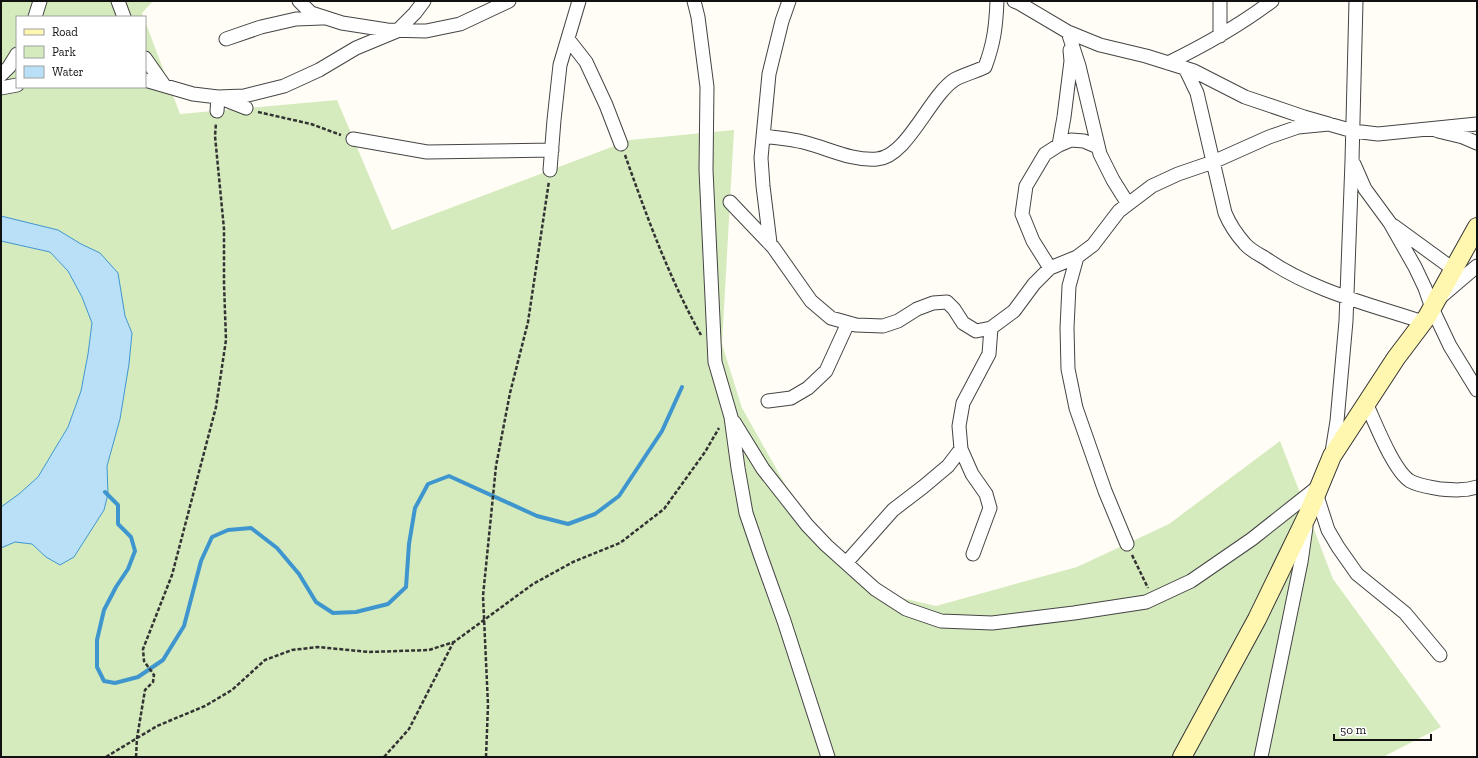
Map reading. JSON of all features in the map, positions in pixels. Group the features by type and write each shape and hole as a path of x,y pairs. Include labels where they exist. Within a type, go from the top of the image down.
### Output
{"street":[{"path":"35,16 40,1"},
{"path":"118,1 124,16"},
{"path":"299,1 311,13 342,23 396,31 426,32 460,24 509,1"},
{"path":"146,80 193,94 218,97 244,96 284,86 319,70 356,48 396,31 415,13 424,1"},
{"path":"550,170 560,65 580,1"},
{"path":"694,1 698,17 707,87 706,170 715,362 730,413 746,513 784,621 828,757"},
{"path":"770,243 761,158 769,74 782,21 789,1"},
{"path":"764,136 802,142 854,158 878,159 898,150 921,121 932,103 954,80 984,67 990,52 996,29 997,1"},
{"path":"1014,1 1068,32 1100,45 1146,56 1194,71 1245,97 1353,131 1378,134 1477,124"},
{"path":"1220,1 1220,36"},
{"path":"1168,63 1220,36 1251,17 1272,1"},
{"path":"1332,456 1337,421 1346,298 1352,161 1356,1"},
{"path":"226,39 261,27 296,19 326,18"},
{"path":"1059,145 1071,62 1068,32"},
{"path":"1068,32 1079,66 1100,154 1113,180 1128,204"},
{"path":"568,39 586,62 606,105 621,144"},
{"path":"1,75 9,67 16,56"},
{"path":"146,59 164,86"},
{"path":"1185,68 1197,93 1225,213 1232,228 1246,245 1279,269 1308,283 1346,298 1430,311"},
{"path":"1,88 16,86"},
{"path":"218,97 246,108"},
{"path":"217,110 218,97"},
{"path":"730,202 770,243 811,301 831,318 856,325 883,326 898,321 917,309 933,302 947,302 954,309 963,323 976,331 991,328 1014,311 1034,284 1050,268 1077,257 1093,245 1119,211 1152,186 1178,174 1212,162 1269,136 1298,127 1329,124"},
{"path":"1428,129 1463,137 1477,143"},
{"path":"353,138 427,152 552,150"},
{"path":"1050,268 1033,241 1022,214 1026,186 1045,154 1059,145 1071,140 1084,141 1098,147"},
{"path":"1352,161 1365,189 1390,223 1425,288 1430,311 1477,390"},
{"path":"1390,223 1453,269"},
{"path":"1182,757 1257,619 1308,514 1332,456 1396,358 1430,311 1477,227"},
{"path":"1077,257 1069,286 1067,328 1068,369 1076,408 1104,492 1126,544"},
{"path":"1430,311 1477,266"},
{"path":"768,401 791,398 808,388 826,371 848,323"},
{"path":"973,554 990,508 986,494 972,474 961,449 959,426 963,403 989,354 991,328"},
{"path":"1366,403 1396,466 1410,480 1425,486 1443,489 1468,490 1477,487"},
{"path":"730,413 763,469 792,506 826,545 875,589 906,609 941,621 992,623 1146,602 1191,581 1252,539 1317,490"},
{"path":"846,563 893,510 948,466 961,449"},
{"path":"1317,490 1328,530 1357,574 1405,613 1440,655"},
{"path":"1260,757 1301,562 1308,514"}],"path":[{"path":"246,108 271,116 311,124 353,138"},
{"path":"136,757 137,738 145,690 153,682 154,675 144,661 143,649 172,576 216,407 226,340 224,230 215,136 217,110"},
{"path":"621,144 651,227 672,278 702,337"},
{"path":"486,757 488,705 483,596 496,466 510,393 528,322 550,170"},
{"path":"106,757 157,726 205,706 232,690 265,660 292,650 318,647 369,652 429,650 454,642 533,584 573,562 620,543 664,509 705,452 730,413"},
{"path":"1126,544 1154,599"},
{"path":"384,757 409,729 454,642"}],"green space":[{"path":"1,1 153,1 142,13 143,16 16,16 16,88 146,88 146,24 180,114 337,100 392,230 630,140 734,130 722,344 742,408 803,516 893,596 936,606 1077,567 1169,524 1280,441 1333,579 1441,727 1383,757 1,757 1,548 15,542 32,544 46,557 74,557 104,510 108,494 107,466 120,419 129,364 132,333 125,316 122,299 100,253 27,223 1,216"},
{"path":"1,241 50,252 68,271 82,297 92,323 81,391 68,427 38,477 19,494 1,507"}],"water":[{"path":"1,216 58,230 81,244 100,253 118,273 125,316 132,333 129,364 120,419 107,466 108,494 104,510 74,557 60,565 46,557 32,544 15,542 1,548 1,507 19,494 38,477 68,427 81,391 92,323 82,297 68,271 50,252 1,241"}],"waterway":[{"path":"105,492 118,505 118,524 131,537 135,551 128,569 116,587 104,610 97,640 97,667 104,681 115,683 138,677 163,660 184,626 201,561 212,537 228,530 251,528 277,548 299,574 316,602 333,613 356,612 388,604 406,587 409,544 415,508 428,484 449,476 537,516 568,524 595,514 619,496 662,431 682,387"}]}
